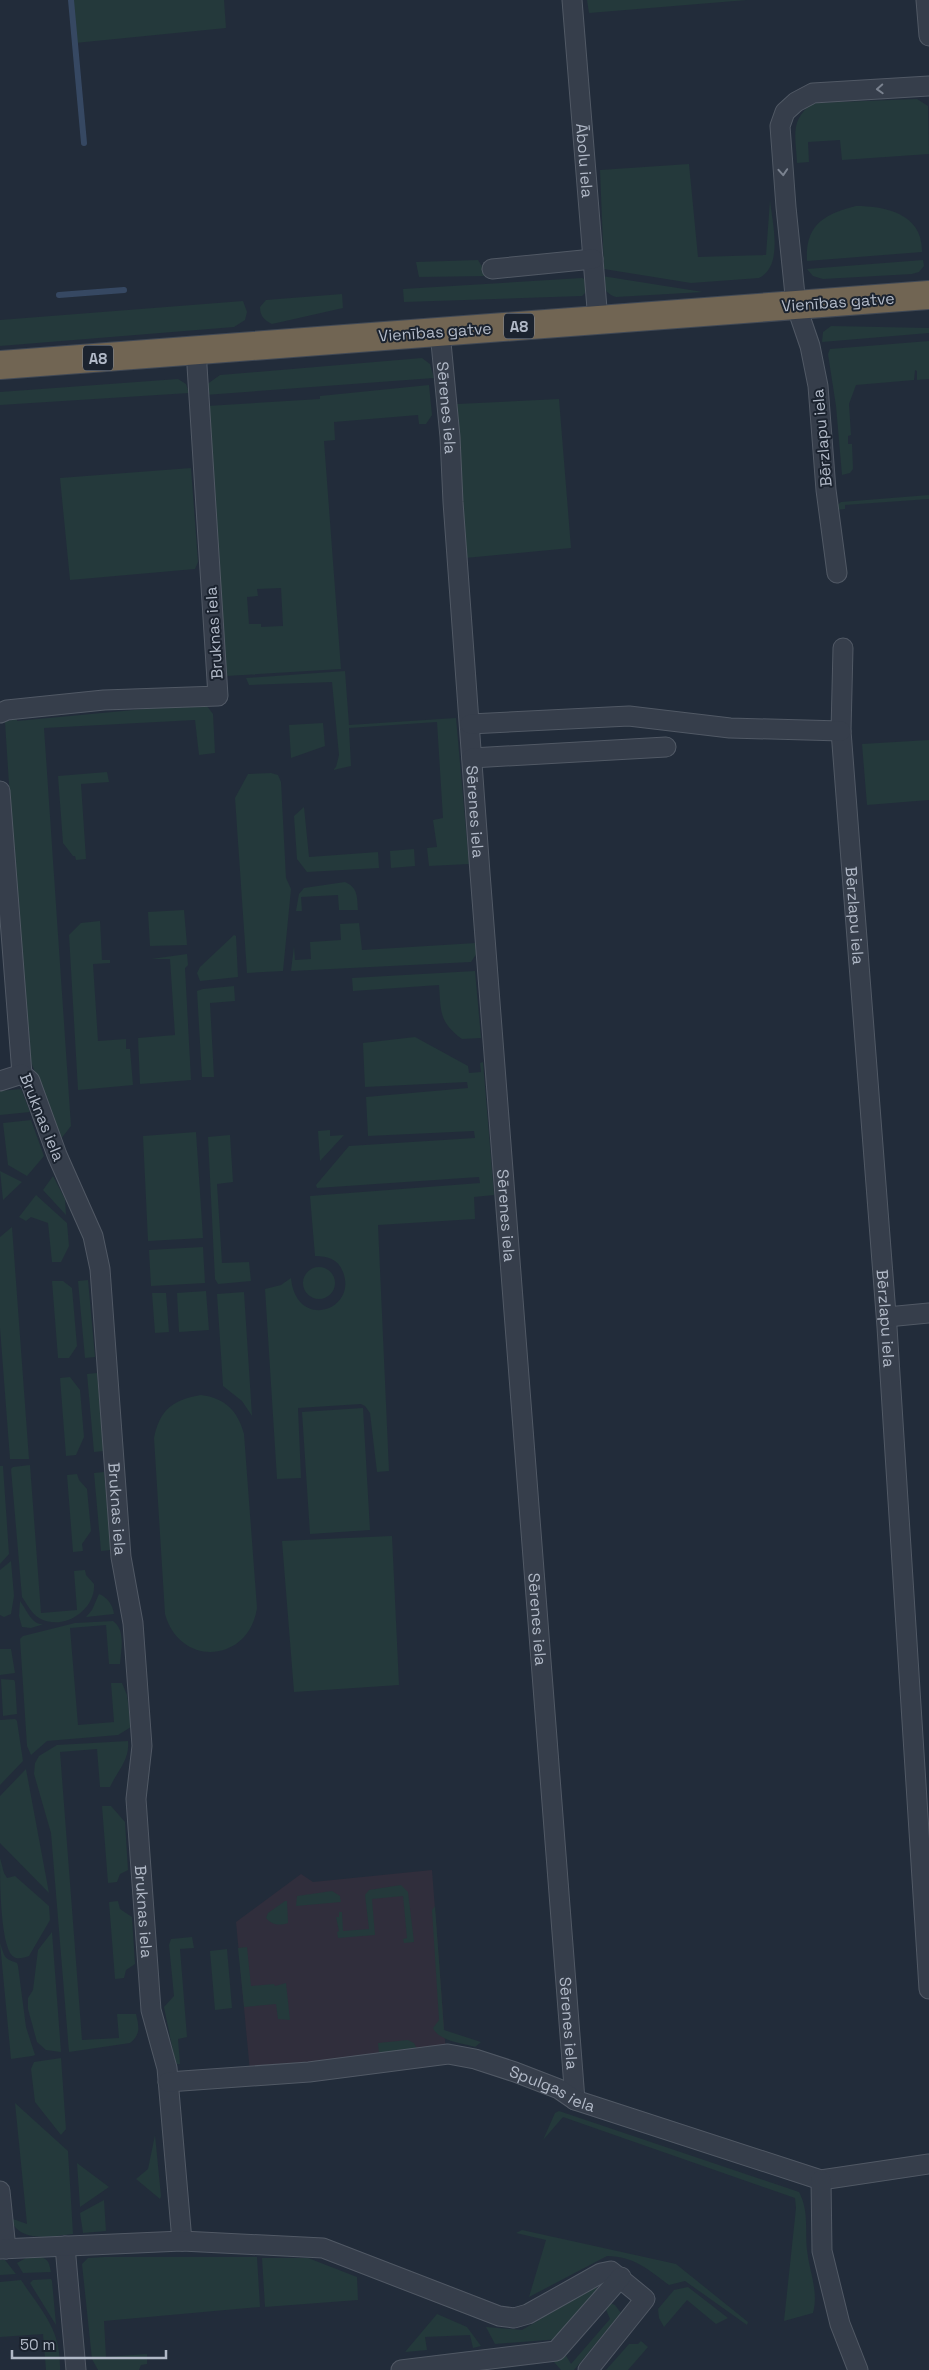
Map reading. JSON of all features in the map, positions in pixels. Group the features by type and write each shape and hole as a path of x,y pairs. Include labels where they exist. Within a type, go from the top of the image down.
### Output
{"highway":[{"name":"Vienības gatve","path":"0,366 929,296"}],"street":[{"name":"Ābolu iela","path":"572,0 598,321"},
{"path":"926,0 929,36"},
{"name":"Bērzlapu iela","path":"837,573 826,490 818,386 810,346 796,305 780,126 785,112 796,102 813,93 929,86"},
{"path":"492,269 593,259"},
{"name":"Sērenes iela","path":"440,332 450,438 452,502 575,2100"},
{"name":"Bruknas iela","path":"0,713 7,710 104,700 218,696 196,350"},
{"name":"Bērzlapu iela","path":"843,648 841,731 887,1317 929,1989"},
{"path":"470,724 629,716 730,728 841,731"},
{"path":"472,758 666,747"},
{"name":"Bruknas iela","path":"0,791 22,1074 30,1081 57,1155 93,1236 100,1270 121,1557 133,1623 142,1746 136,1799 152,2010 167,2068 182,2240"},
{"path":"0,1081 22,1074"},
{"path":"887,1317 929,1313"},
{"name":"Spulgas iela","path":"168,2082 309,2072 448,2054 475,2059 515,2072 559,2089 575,2100 821,2180 929,2164"},
{"path":"821,2180 822,2250 840,2324 858,2370"},
{"path":"0,2191 3,2249 182,2240 323,2248 499,2316 514,2318 528,2314 601,2273 611,2271 645,2300 588,2370"},
{"path":"65,2246 76,2370"},
{"path":"401,2370 512,2363 556,2351 620,2277"}],"shaded area":[{"path":"432,1870 446,2053 250,2072 236,1922 301,1874 313,1882"}],"green space":[{"path":"69,0 224,0 226,28 75,43 71,2"},
{"path":"587,0 747,0 589,13"},
{"path":"917,99 928,106 929,154 842,160 840,140 808,142 809,162 797,163 795,137 797,123 805,109 813,103"},
{"path":"689,164 698,257 766,255 770,200 775,243 772,264 767,272 759,278 691,283 604,269 600,170"},
{"path":"856,206 879,208 901,215 916,229 921,239 922,252 807,261 809,238 819,223 826,217"},
{"path":"478,260 488,276 419,277 416,262"},
{"path":"923,260 924,266 919,272 912,274 823,279 813,276 807,269"},
{"path":"602,276 703,292 616,297 607,291"},
{"path":"582,278 586,280 585,293 582,296 404,302 403,289"},
{"path":"342,294 343,308 272,324 261,313 260,307 266,300"},
{"path":"243,301 247,312 245,320 234,327 0,346 0,320"},
{"path":"831,326 929,328 929,333 822,342 823,332"},
{"path":"929,341 929,379 917,380 917,371 915,370 914,380 856,385 849,404 851,435 848,436 848,444 852,444 853,469 850,473 842,475 836,406 828,354 830,349"},
{"path":"422,358 430,364 434,378 205,395 206,385 220,375"},
{"path":"178,379 186,384 189,393 0,405 0,392"},
{"path":"429,385 432,415 426,424 419,424 418,415 334,422 335,440 324,441 341,669 226,676 207,406 320,399 320,396","holes":["281,588 283,626 261,627 261,624 249,624 247,597 258,596 257,589"]},
{"path":"559,399 571,548 465,558 457,404"},
{"path":"191,468 198,562 195,569 70,580 60,478"},
{"path":"929,495 929,499 845,505 845,509 835,510 836,506 841,502"},
{"path":"345,671 349,725 456,718 469,864 429,866 427,848 437,847 433,820 443,818 437,722 349,728 351,766 333,770 336,767 339,755 332,682 249,685 246,678"},
{"path":"197,704 207,706 213,714 215,753 199,755 195,720 44,728 71,1126 60,1140 26,1048 5,722 17,718 17,721"},
{"path":"323,723 325,746 291,758 289,725"},
{"path":"929,740 929,800 867,805 862,744"},
{"path":"107,772 109,782 81,784 86,859 76,860 75,856 63,843 58,776"},
{"path":"271,773 278,775 281,782 286,878 291,889 283,971 247,973 235,798 248,774"},
{"path":"304,807 309,857 378,852 379,868 307,872 297,859 294,816"},
{"path":"414,849 415,866 391,868 390,851"},
{"path":"345,882 355,890 358,910 339,910 338,895 301,897 302,911 296,911 299,894 304,888"},
{"path":"184,910 187,945 150,946 148,912"},
{"path":"100,921 102,960 110,960 110,963 93,964 98,1041 126,1039 126,1049 130,1049 133,1085 78,1090 69,935 81,923"},
{"path":"359,923 362,950 476,943 477,953 471,962 291,971 294,946 295,960 311,959 310,942 341,940 340,924"},
{"path":"234,935 236,936 238,977 200,981 197,973 200,967"},
{"path":"187,954 188,965 185,968 191,1080 140,1084 138,1038 175,1035 170,959 151,959"},
{"path":"475,971 481,1038 462,1039 445,1022 441,1009 439,985 353,991 352,978"},
{"path":"234,986 235,1001 210,1003 214,1077 202,1077 197,991"},
{"path":"415,1037 468,1066 469,1073 481,1072 480,1063 483,1062 494,1195 474,1197 475,1219 378,1225 389,1471 377,1472 370,1413 365,1406 361,1404 298,1408 301,1478 277,1479 265,1289 281,1285 291,1278 295,1295 303,1305 314,1310 324,1310 334,1305 342,1297 345,1286 343,1272 335,1261 315,1256 310,1196 480,1183 479,1177 317,1188 316,1185 349,1146 475,1138 474,1131 368,1136 366,1097 468,1088 467,1082 365,1087 363,1043"},
{"path":"21,1089 30,1112 0,1115 0,1091"},
{"path":"31,1120 44,1156 27,1176 8,1165 3,1123"},
{"path":"330,1130 330,1136 344,1135 320,1161 318,1131"},
{"path":"196,1132 203,1238 148,1241 143,1136"},
{"path":"230,1135 233,1182 217,1184 222,1263 249,1262 251,1281 218,1284 215,1279 208,1137"},
{"path":"0,1171 22,1182 3,1200"},
{"path":"53,1176 65,1199 66,1215 43,1190"},
{"path":"36,1195 67,1223 69,1246 61,1262 52,1262 48,1223 31,1217 26,1221 19,1217"},
{"path":"12,1227 29,1459 10,1459 0,1328 0,1237"},
{"path":"203,1247 205,1283 151,1286 149,1250"},
{"path":"319,1267 331,1271 335,1283 331,1295 319,1299 307,1295 303,1283 307,1271"},
{"path":"88,1280 95,1357 85,1358 78,1281"},
{"path":"52,1281 63,1281 72,1288 77,1346 69,1358 58,1358"},
{"path":"206,1291 209,1330 179,1332 177,1293"},
{"path":"244,1292 252,1416 242,1401 223,1386 217,1294"},
{"path":"152,1293 166,1293 169,1332 155,1333"},
{"path":"97,1373 104,1451 94,1452 87,1374"},
{"path":"70,1377 80,1390 84,1437 76,1455 66,1456 60,1378"},
{"path":"201,1395 217,1399 229,1407 238,1419 244,1434 257,1608 251,1626 241,1640 228,1648 214,1652 199,1650 185,1644 173,1632 165,1614 154,1438 160,1420 169,1408 175,1403"},
{"path":"363,1408 370,1530 310,1534 302,1412"},
{"path":"30,1465 41,1613 77,1610 74,1571 85,1570 86,1575 94,1584 90,1602 84,1610 76,1616 58,1622 48,1622 36,1616 22,1597 11,1469 13,1467"},
{"path":"0,1466 3,1466 9,1554 0,1564"},
{"path":"104,1472 111,1550 101,1551 94,1473"},
{"path":"77,1474 79,1480 87,1489 91,1531 82,1544 83,1551 73,1552 67,1475"},
{"path":"392,1536 399,1685 294,1692 282,1541"},
{"path":"11,1561 14,1596 11,1614 4,1617 0,1615 0,1570"},
{"path":"99,1594 109,1602 114,1614 86,1617 92,1610"},
{"path":"20,1601 36,1623 44,1624 31,1628 22,1627 19,1616"},
{"path":"113,1621 120,1630 121,1635 120,1664 109,1664 106,1625 70,1628 78,1725 114,1722 111,1683 122,1683 127,1695 131,1727 118,1735 47,1741 31,1755 27,1746 20,1639 23,1636 75,1623"},
{"path":"0,1649 11,1649 15,1673 0,1675"},
{"path":"1,1679 14,1680 15,1682 17,1714 3,1716"},
{"path":"15,1719 17,1721 23,1761 0,1785 0,1720"},
{"path":"128,1741 125,1760 110,1787 100,1787 97,1749 60,1752 82,2040 119,2038 117,2014 136,2014 138,2027 138,2033 130,2043 69,2052 51,1833 34,1774 35,1763 39,1756 57,1745"},
{"path":"26,1769 49,1893 0,1843 0,1796"},
{"path":"102,1806 111,1806 125,1822 128,1870 120,1874 117,1882 108,1883"},
{"path":"0,1858 7,1878 15,1876 49,1906 50,1920 29,1956 24,1958 14,1957 9,1951 6,1941 3,1927"},
{"path":"401,1885 408,1892 414,1942 404,1943 403,1939 407,1938 403,1896 372,1899 375,1935 338,1938 337,1932 339,1931 336,1917 339,1917 339,1912 342,1912 343,1931 369,1929 365,1895 369,1890"},
{"path":"332,1891 340,1896 341,1902 296,1906 297,1896"},
{"path":"118,1901 120,1909 132,1917 135,1964 126,1970 124,1978 115,1979 109,1902"},
{"path":"287,1901 288,1923 276,1924 266,1918 268,1913"},
{"path":"435,1906 444,2030 481,2042 475,2047 445,2039 433,2028 439,2020 432,1910"},
{"path":"52,1932 61,2052 46,2050 37,2042 28,2009 28,1998 33,1990 38,1950"},
{"path":"192,1937 194,1948 180,1949 187,2037 178,2039 180,2064 177,2064 164,2007 174,1996 169,1945 171,1939"},
{"path":"0,1943 5,1956 17,1963 18,1966 26,2027 35,2055 32,2056 11,2059"},
{"path":"247,1947 251,1986 274,1984 275,1986 286,1983 290,2020 278,2019 276,2004 244,2007 238,1948"},
{"path":"227,1949 232,2008 215,2010 210,1951"},
{"path":"408,2040 414,2043 417,2049 379,2053 378,2043"},
{"path":"61,2058 66,2129 61,2135 35,2102 31,2069 34,2062"},
{"path":"15,2103 68,2151 73,2234 46,2237 28,2235 14,2226 10,2218 27,2224"},
{"path":"559,2111 799,2192 804,2206 807,2250 815,2297 813,2313 784,2321 796,2208 795,2198 563,2117 543,2140 555,2113"},
{"path":"155,2135 160,2199 136,2179 148,2169"},
{"path":"77,2163 109,2187 80,2207"},
{"path":"104,2200 106,2231 83,2233 80,2213"},
{"path":"522,2230 676,2264 748,2322 747,2325 685,2281 669,2285 641,2265 625,2258 607,2256 529,2297 546,2240 516,2233"},
{"path":"40,2257 48,2262 51,2272 23,2273 17,2263 26,2258"},
{"path":"257,2257 260,2307 104,2321 106,2357 147,2354 147,2364 141,2365 139,2370 98,2370 92,2359 82,2264 88,2258"},
{"path":"262,2258 308,2258 357,2277 358,2300 265,2307"},
{"path":"0,2260 5,2260 16,2274 0,2275"},
{"path":"51,2279 56,2325 30,2283 33,2280"},
{"path":"21,2280 54,2332 60,2356 60,2370 46,2370 43,2334 0,2337 0,2282"},
{"path":"595,2287 600,2290 560,2339 495,2344 486,2327 522,2330"},
{"path":"688,2287 728,2318 716,2324 687,2300 664,2327 659,2318 658,2309 674,2290"},
{"path":"608,2302 615,2305 621,2313 574,2370 561,2370 554,2362 559,2354 564,2352 571,2364 610,2319 605,2307"},
{"path":"437,2314 467,2327 481,2346 473,2348 470,2335 425,2337 427,2350 405,2352"},
{"path":"641,2341 648,2347 628,2370 606,2370 629,2344 638,2344"}],"waterway":[{"path":"71,0 84,143"},
{"path":"59,295 124,290"}]}
